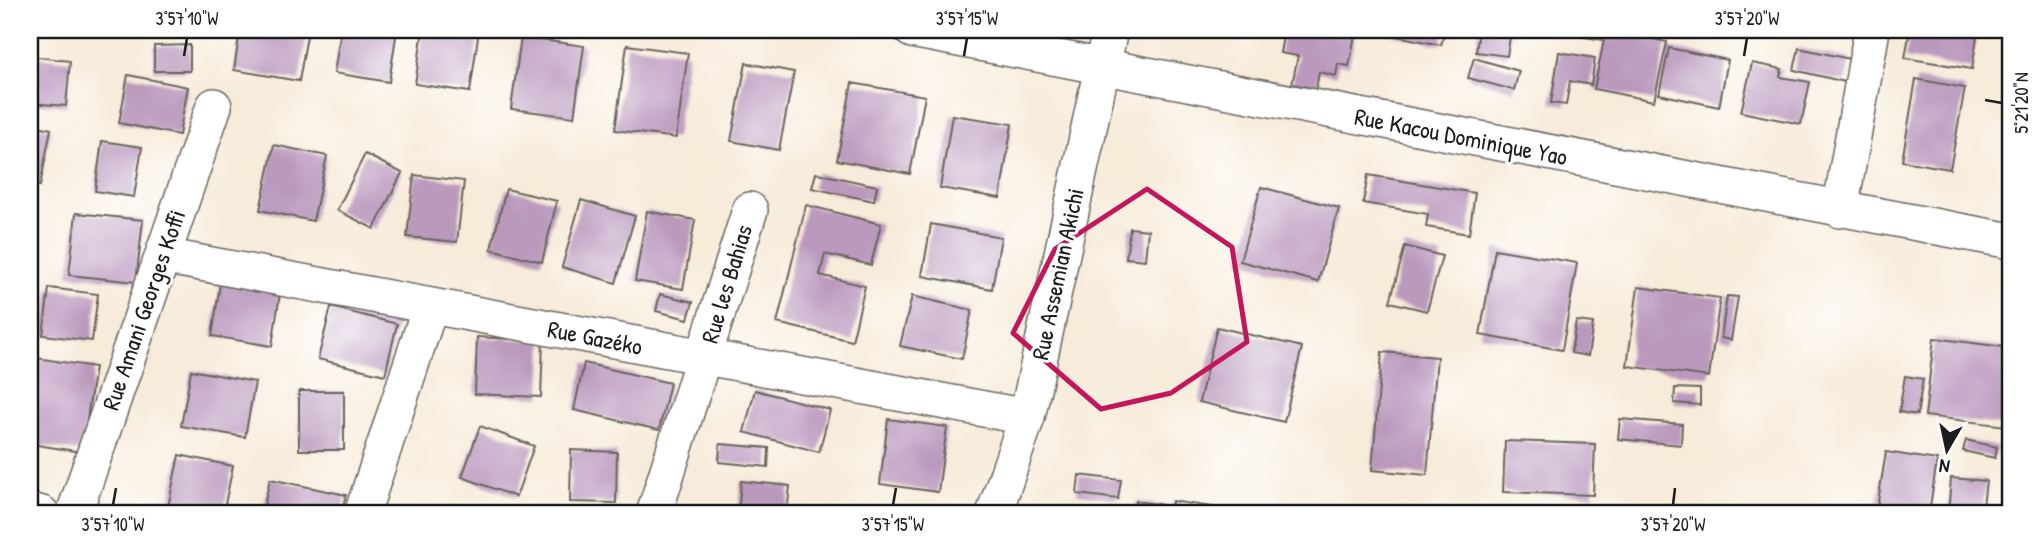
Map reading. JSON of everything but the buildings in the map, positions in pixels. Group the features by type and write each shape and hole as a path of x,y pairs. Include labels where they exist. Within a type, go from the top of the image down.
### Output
{"street":[{"name":"Rue Kacou Dominique Yao","path":"912,30 1102,67 1842,195 2011,241"},
{"name":"Rue Assemian Akichi","path":"994,514 1027,417 1110,30"},
{"path":"1842,195 1872,30"},
{"name":"Rue Amani Georges Koffi","path":"74,514 214,106"},
{"name":"Rue les Bahias","path":"654,514 750,210"},
{"name":"Rue Gazéko","path":"163,256 1027,417"},
{"path":"362,514 430,307"},
{"path":"30,511 42,514"}],"highlighted area":[{"path":"1147,189 1232,247 1247,342 1171,393 1101,409 1013,333 1055,249"}]}
